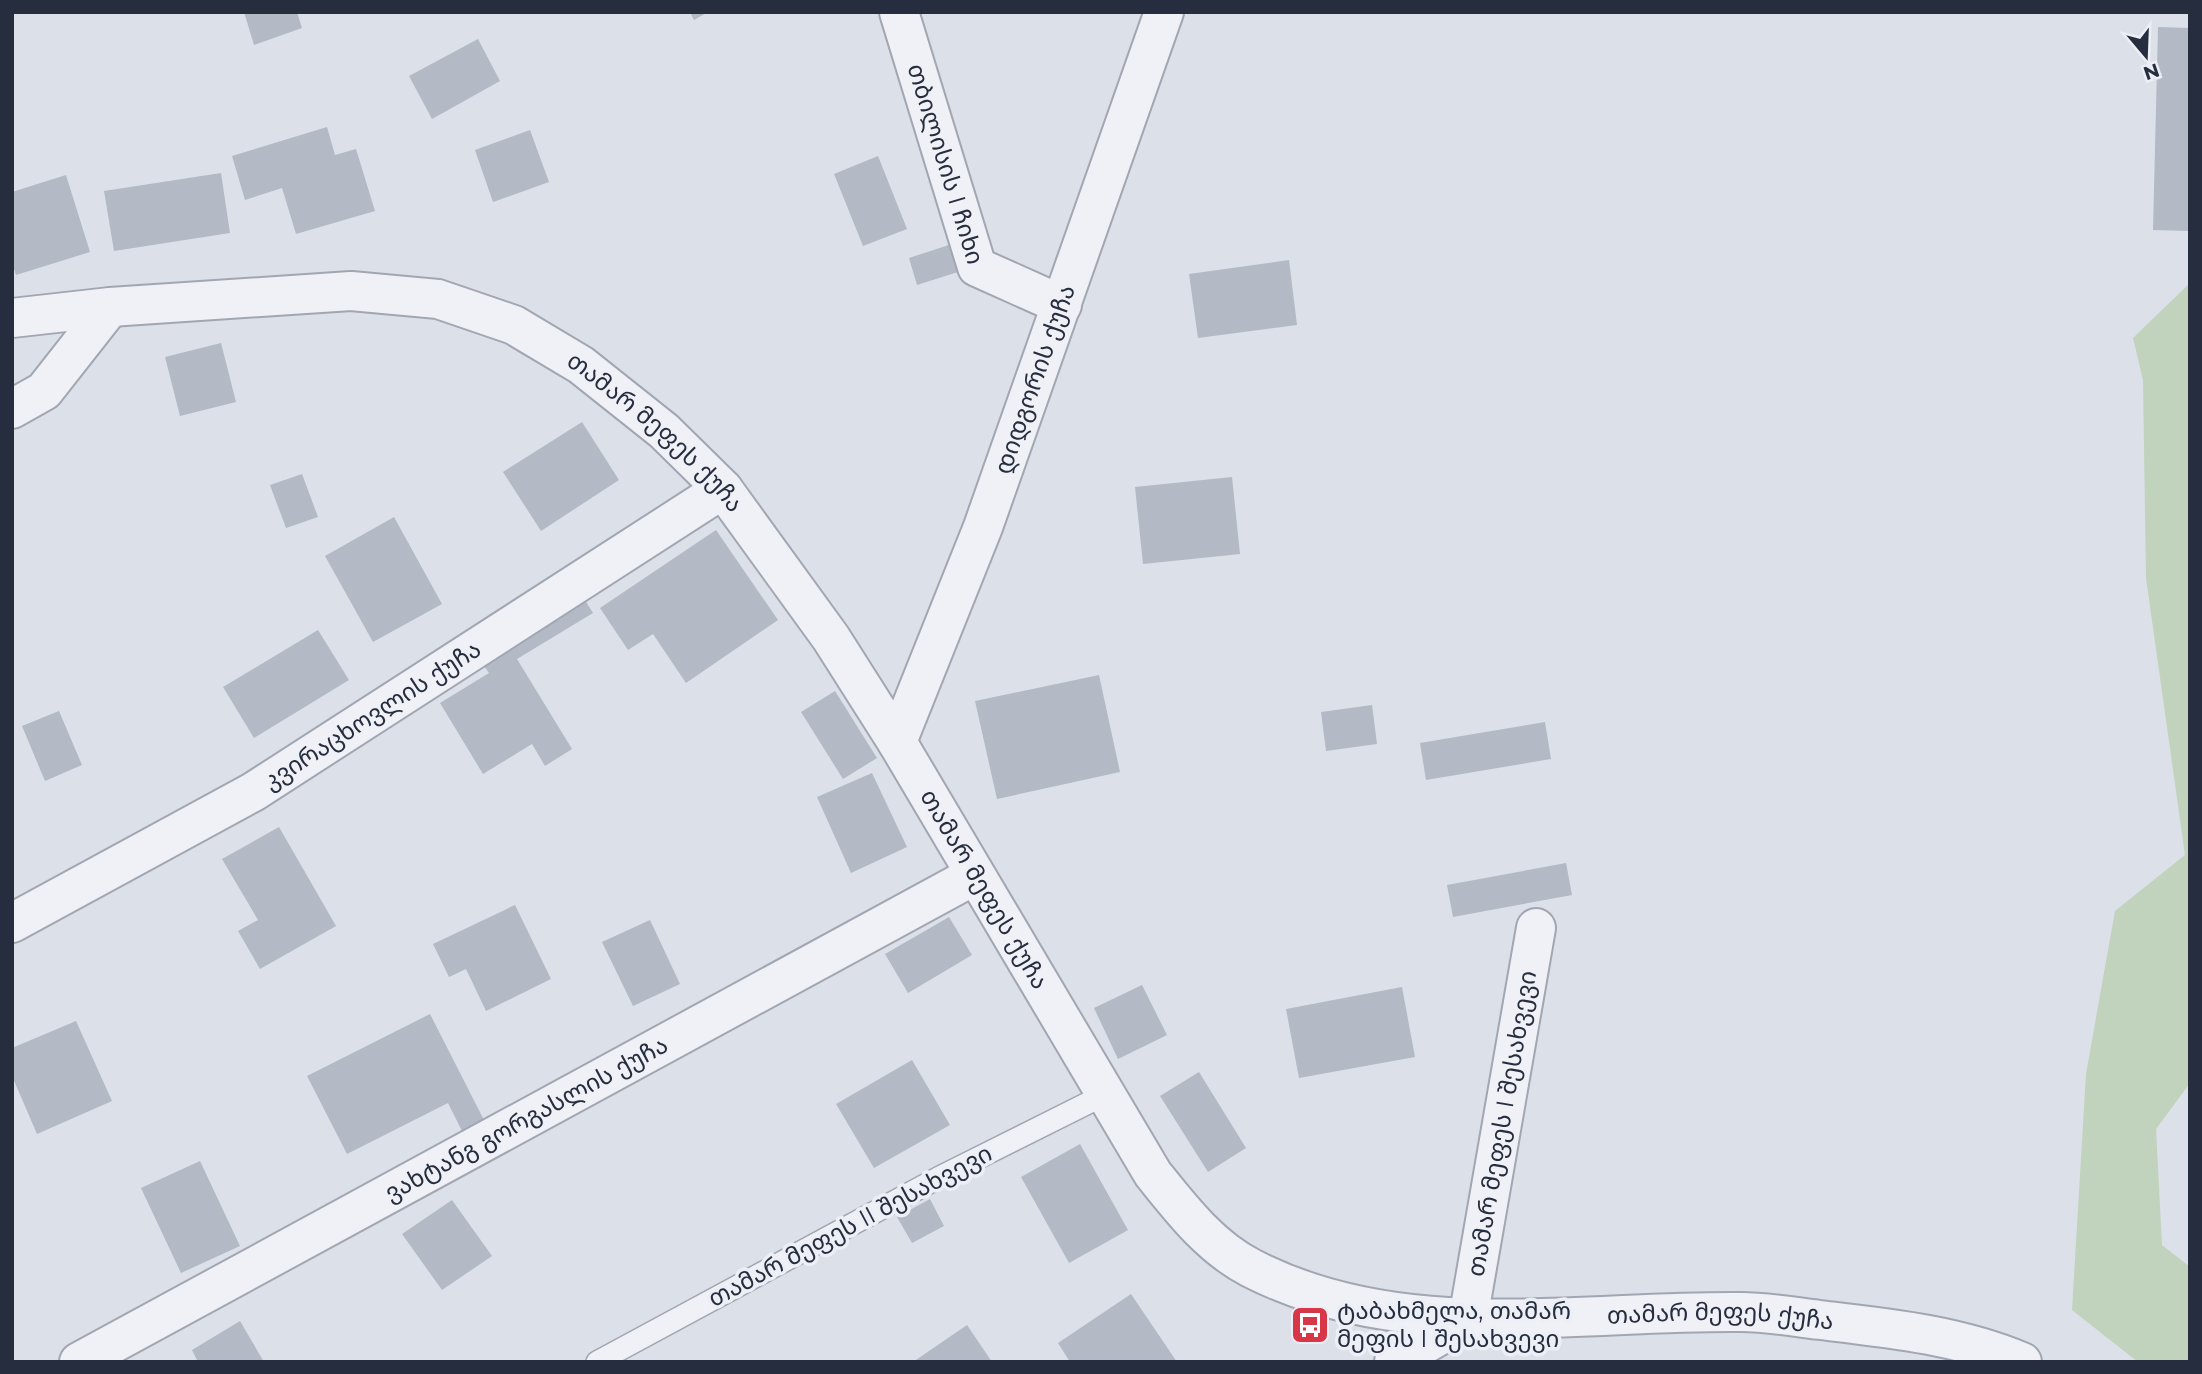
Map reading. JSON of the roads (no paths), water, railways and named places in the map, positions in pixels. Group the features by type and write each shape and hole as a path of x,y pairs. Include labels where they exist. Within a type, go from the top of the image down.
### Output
{"street":[{"name":"თბილისის I ჩიხი","path":"899,12 977,267 1062,305"},
{"name":"დიდგორის ქუჩა","path":"897,742 983,527 1164,12"},
{"name":"თამარ მეფეს ქუჩა","path":"12,318 110,307 351,291 438,299 514,325 581,365 664,431 723,489 831,638 897,742 1153,1174 1192,1223 1249,1267 1305,1292 1386,1310 1468,1319 1744,1311 1918,1332 2022,1362"},
{"path":"12,410 44,391 110,307"},
{"name":"კვირაცხოვლის ქუჩა","path":"12,922 253,792 723,489"},
{"name":"ვახტანგ გორგასლის ქუჩა","path":"79,1362 975,874"},
{"name":"თამარ მეფეს I შესახვევი","path":"1468,1319 1536,928"},
{"path":"1394,1362 1468,1319"}],"lane":[{"name":"თამარ მეფეს II შესახვევი","path":"597,1362 938,1178 1106,1094"}],"place":[{"name":"ტაბახმელა, თამარ მეფის I შესახვევი","path":"1310,1325"}]}
